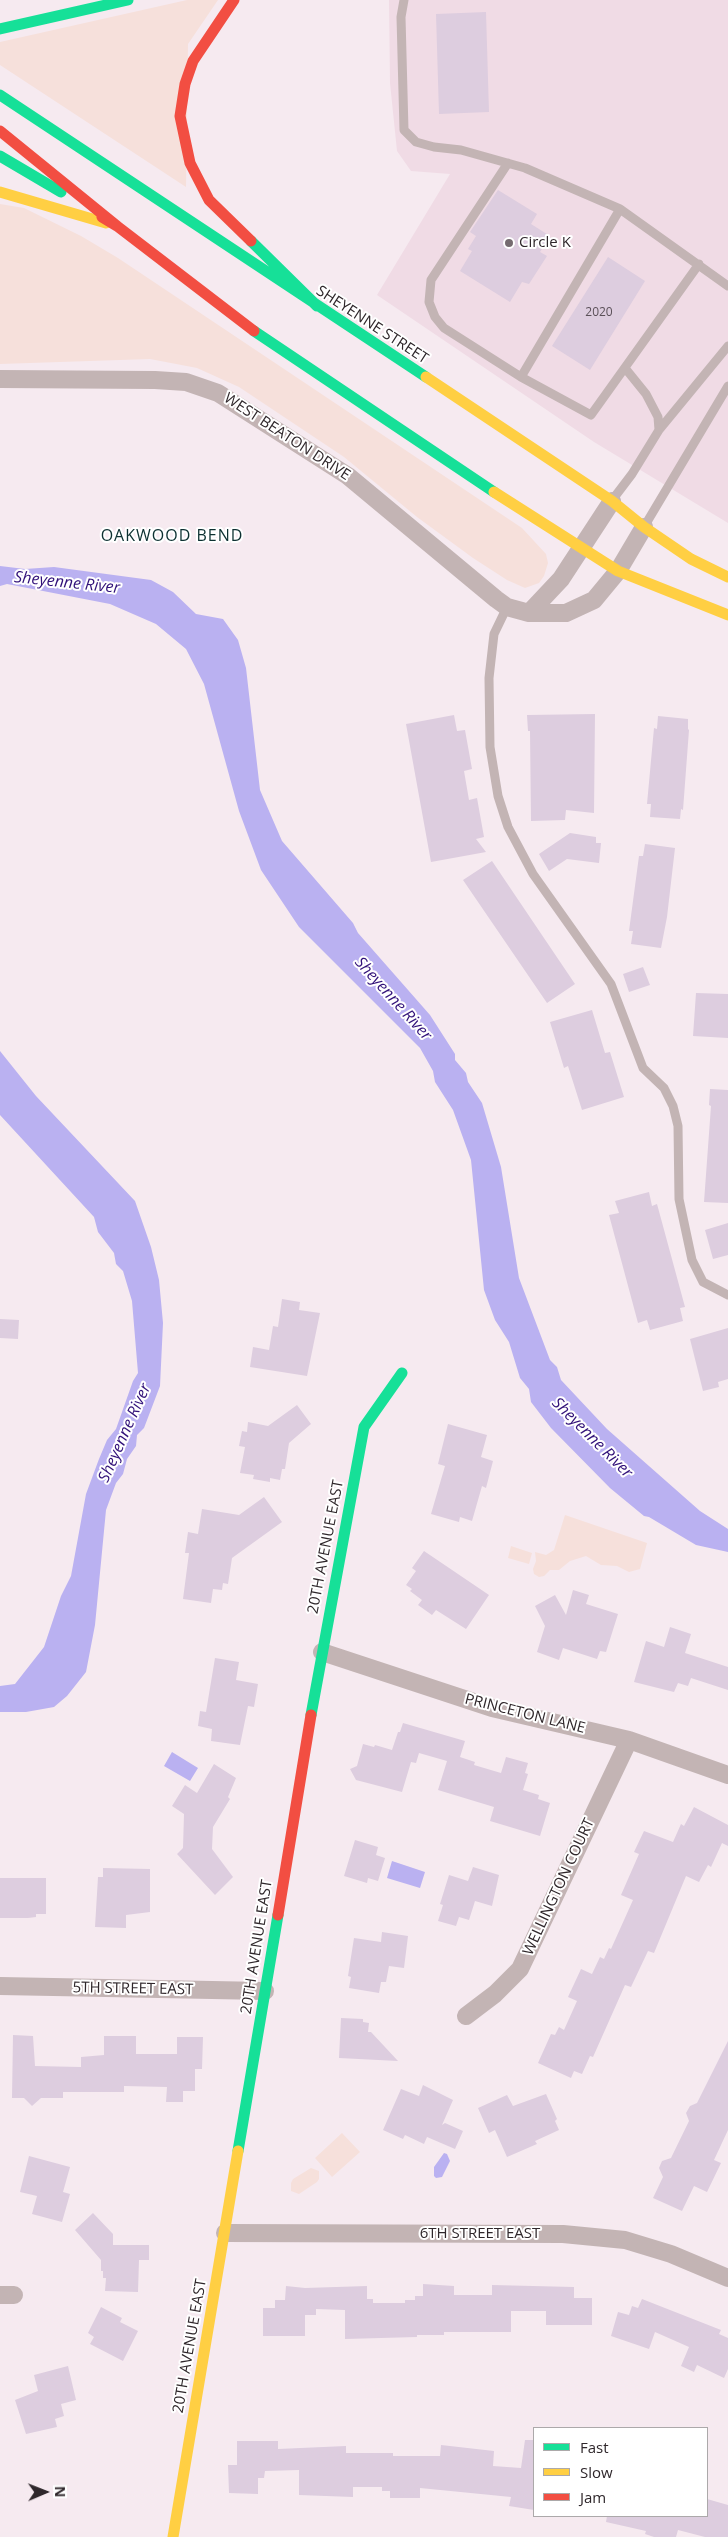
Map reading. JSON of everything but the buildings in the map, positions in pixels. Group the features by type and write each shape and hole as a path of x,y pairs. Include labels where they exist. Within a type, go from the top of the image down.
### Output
{"main road":[{"path":"0,29 128,0"},
{"path":"234,0 193,61 187,76 180,116 184,141 190,163 209,200 317,306"},
{"name":"SHEYENNE STREET","path":"0,95 612,501 644,527 691,559 728,577"},
{"path":"0,130 117,226 242,323 539,522 618,571 728,615"},
{"path":"0,156 117,226"},
{"path":"0,192 117,226"},
{"name":"20TH AVENUE EAST","path":"173,2537 322,1652 364,1427 402,1373"}],"street":[{"name":"WEST BEATON DRIVE","path":"0,379 155,380 186,382 218,393 348,476 507,607 529,613 566,612 594,600 618,571 644,527"},
{"path":"529,613 561,579 612,501"},
{"name":"PRINCETON LANE","path":"322,1652 492,1708 629,1740 728,1775"},
{"name":"WELLINGTON COURT","path":"466,2016 495,1994 520,1969 629,1740"},
{"name":"5TH STREET EAST","path":"0,1986 265,1991"},
{"name":"6TH STREET EAST","path":"225,2233 563,2234 625,2240 671,2254 727,2275"}],"lane":[{"path":"404,0 401,17 404,130 416,142 434,147 461,150 525,168 620,209 728,286"},
{"path":"508,163 431,280 429,302 435,317 444,328 521,377 591,415 699,264"},
{"path":"521,377 620,209"},
{"path":"612,501 632,474 659,430 728,346"},
{"path":"625,368 646,394 658,418 659,430"},
{"path":"644,527 728,386"},
{"path":"507,607 494,634 489,678 490,747 498,796 508,827 533,874 611,984 643,1068 664,1088 673,1106 678,1126 677,1163 679,1199 692,1260 703,1282 728,1295"}],"shaded area":[{"path":"187,0 218,0 188,44 186,187 0,65 0,42"},
{"path":"389,0 728,0 728,523 594,442 377,295 450,174 411,171 397,151 390,83"},
{"path":"0,204 24,208 81,236 118,258 522,528 546,554 548,563 544,576 539,583 525,588 507,580 417,517 344,457 239,387 197,368 150,359 0,364"},
{"path":"565,1515 647,1543 640,1569 629,1572 617,1566 601,1565 586,1556 570,1561 559,1570 550,1570 544,1576 539,1577 534,1574 535,1552 546,1555 554,1550"},
{"path":"511,1546 532,1553 529,1564 508,1558"},
{"path":"342,2133 360,2152 332,2177 315,2158"},
{"path":"311,2168 319,2171 317,2182 299,2194 291,2191 293,2179"}],"water":[{"name":"Sheyenne River","path":"0,566 25,569 54,567 151,580 173,592 196,614 223,619 238,640 246,668 260,790 282,841 353,923 358,933 430,1015 455,1054 455,1060 466,1073 468,1082 482,1103 501,1167 519,1278 550,1360 557,1367 561,1380 607,1429 700,1511 728,1529 728,1552 696,1545 649,1517 644,1516 610,1488 551,1428 531,1402 529,1389 520,1378 509,1342 495,1320 484,1290 471,1160 453,1110 435,1082 433,1071 420,1048 299,927 261,870 239,811 204,684 186,649 156,624 110,604 7,584 0,586"},
{"name":"Sheyenne River","path":"0,1051 36,1096 135,1201 151,1247 159,1280 163,1323 160,1386 144,1428 137,1435 136,1446 127,1459 123,1474 116,1483 106,1510 95,1625 86,1672 67,1696 54,1707 26,1712 0,1712 0,1686 15,1684 44,1647 61,1596 71,1576 86,1494 107,1440 116,1429 133,1381 138,1373 132,1301 123,1271 116,1264 114,1253 98,1232 94,1217 0,1115"},
{"path":"172,1752 198,1768 190,1781 164,1766"},
{"path":"392,1861 425,1872 420,1888 387,1878"},
{"path":"444,2153 447,2154 450,2161 442,2177 436,2178 434,2176 434,2167"}],"traffic: fast":[{"path":"0,29 128,0"},
{"path":"0,95 426,377"},
{"path":"0,156 61,192"},
{"path":"251,241 317,306"},
{"path":"254,331 494,492"},
{"path":"311,1715 364,1427 402,1373"},
{"path":"238,2151 278,1915"}],"traffic: slow":[{"path":"0,192 106,223"},
{"path":"426,377 612,501 644,527 691,559 728,577"},
{"path":"494,492 618,571 728,615"},
{"path":"173,2537 238,2151"}],"traffic: jam":[{"path":"234,0 193,61 185,84 180,116 190,163 209,200 251,241"},
{"path":"0,131 117,226"},
{"path":"102,217 117,226 254,331"},
{"path":"278,1915 311,1715"}],"place":[{"name":"Circle K","path":"509,243"}],"district":[{"name":"OAKWOOD BEND","path":"172,536"}]}
